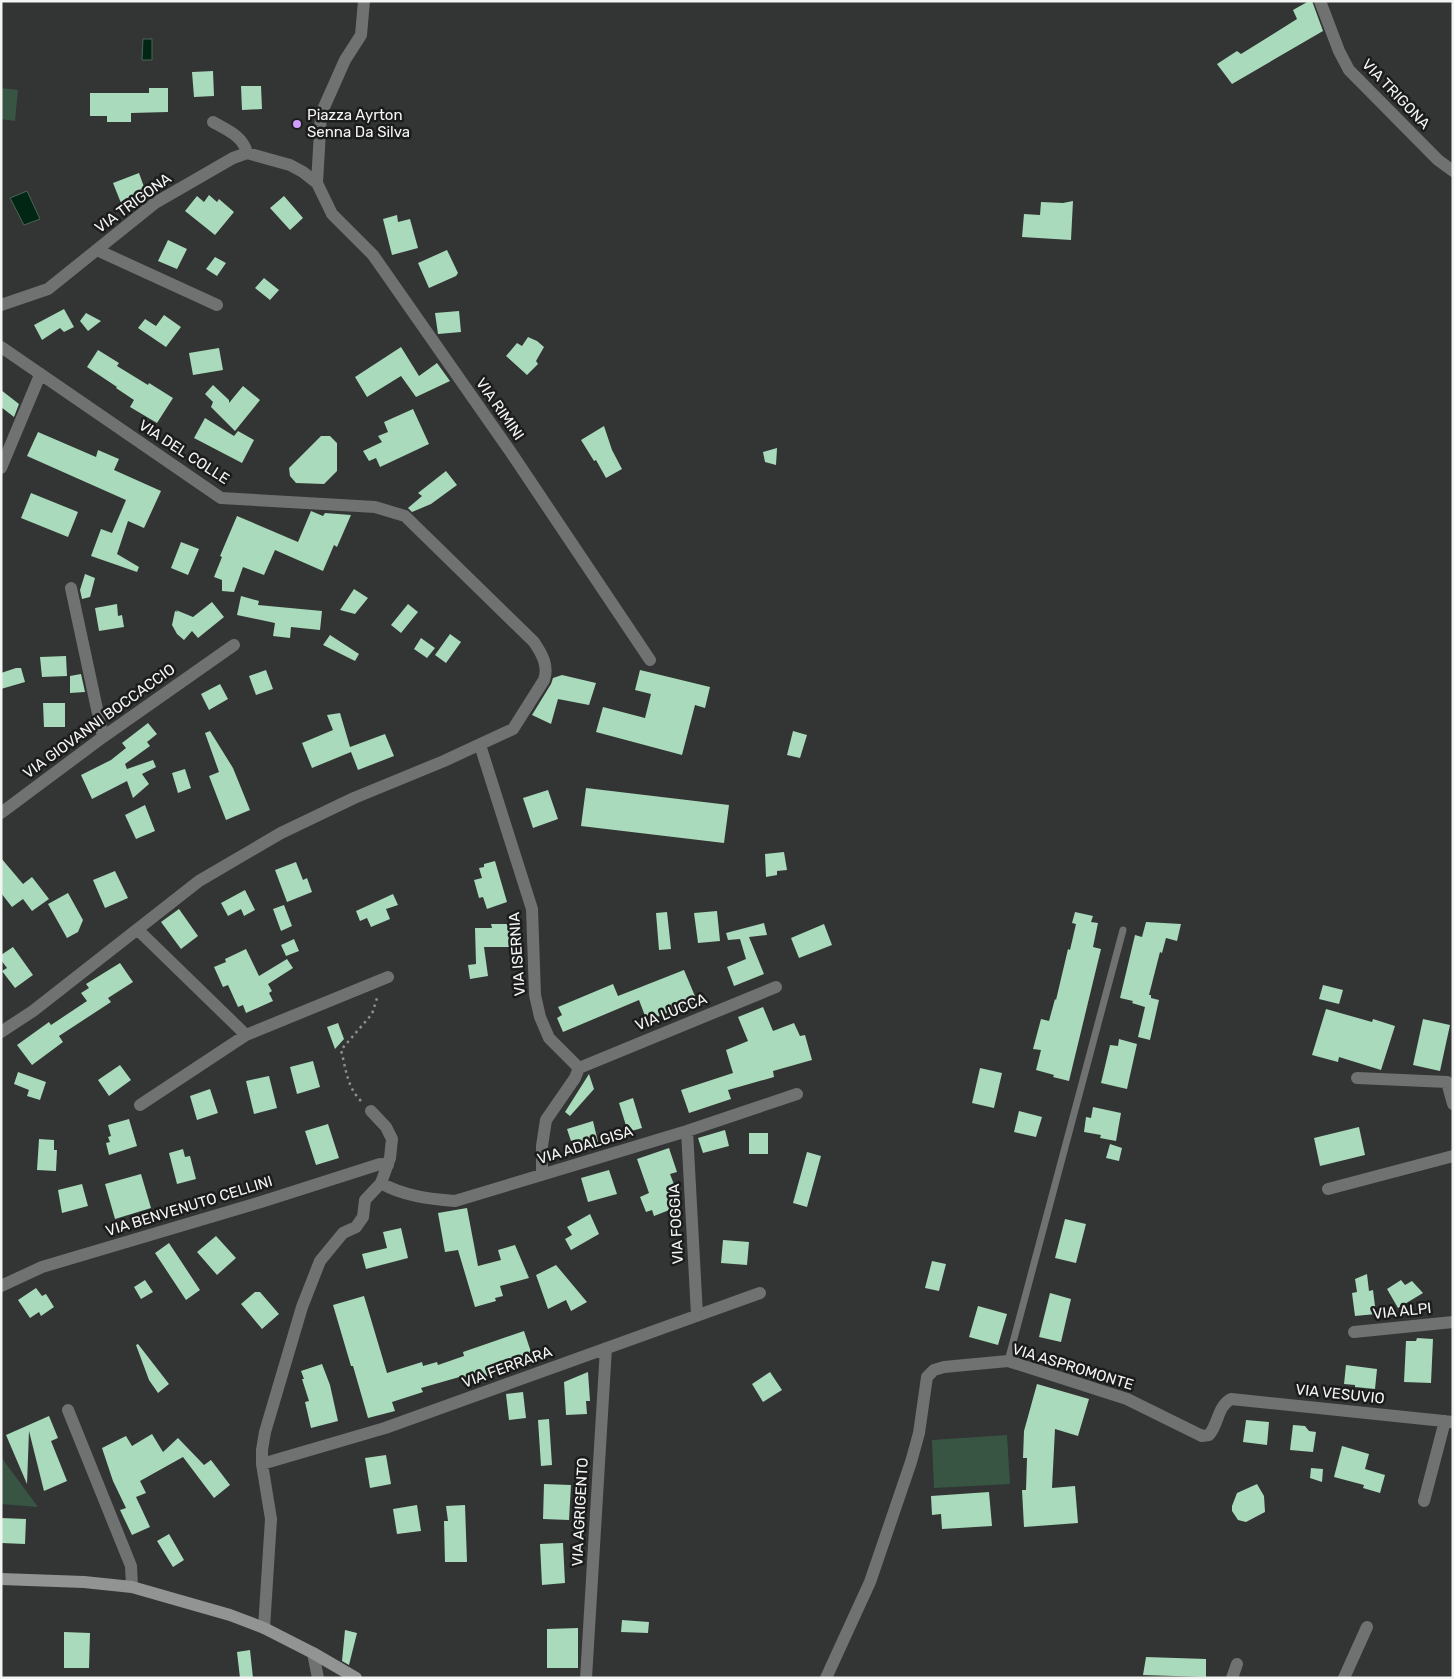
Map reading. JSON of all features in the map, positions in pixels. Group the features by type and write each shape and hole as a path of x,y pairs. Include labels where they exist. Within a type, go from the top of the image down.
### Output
{"street":[{"path":"317,182 321,114 345,60 361,35 364,1"},
{"name":"VIA TRIGONA","path":"1320,1 1339,51 1349,70 1438,160 1453,171"},
{"path":"213,122 231,132 245,143 247,153 290,165 317,182"},
{"name":"VIA TRIGONA","path":"1,305 48,289 156,203 225,162 247,153"},
{"name":"VIA RIMINI","path":"317,182 332,214 374,255 510,451 650,660"},
{"path":"97,250 218,305"},
{"name":"VIA DEL COLLE","path":"1,347 221,498 375,507 406,516 534,642 542,653 547,671 534,698 513,729 480,745"},
{"path":"1,468 40,375"},
{"path":"72,588 103,737"},
{"name":"VIA GIOVANNI BOCCACCIO","path":"1,813 103,737 234,645"},
{"path":"1,1032 33,1011 199,880 282,833 354,798 480,745"},
{"name":"VIA ISERNIA","path":"480,745 532,909 535,995 540,1017 549,1038 579,1068"},
{"path":"138,930 246,1035"},
{"path":"140,1105 246,1035 388,977"},
{"name":"VIA LUCCA","path":"579,1068 776,987"},
{"path":"542,1175 542,1146 546,1120 575,1078 579,1068"},
{"path":"1358,1078 1447,1082 1453,1104"},
{"name":"VIA ADALGISA","path":"380,1183 389,1188 424,1198 456,1200 687,1131 796,1094"},
{"path":"264,1628 271,1519 262,1464 265,1432 302,1307 320,1261 343,1233 356,1227 364,1217 365,1200 380,1183 388,1165 392,1139 386,1127 371,1111"},
{"name":"VIA FOGGIA","path":"687,1131 697,1315"},
{"path":"1328,1189 1453,1156"},
{"name":"VIA BENVENUTO CELLINI","path":"1,1286 42,1267 261,1202 380,1164 388,1165"},
{"name":"VIA FERRARA","path":"262,1464 385,1428 760,1294"},
{"name":"VIA ALPI","path":"1354,1332 1453,1322"},
{"name":"VIA AGRIGENTO","path":"586,1678 606,1348"},
{"name":"VIA ASPROMONTE","path":"826,1678 870,1582 911,1462 919,1433 927,1377 934,1370 944,1367 1008,1361 1127,1399 1202,1436 1210,1435 1224,1403 1231,1399"},
{"name":"VIA VESUVIO","path":"1231,1399 1449,1422"},
{"path":"68,1410 131,1566 132,1588"},
{"path":"1424,1501 1449,1422"},
{"path":"1,1579 84,1582 132,1588 230,1616 264,1628 356,1678"},
{"path":"1344,1678 1367,1628"},
{"path":"313,1653 318,1678"},
{"path":"1232,1678 1237,1664"}],"lane":[{"path":"1008,1361 1123,930"}],"path":[{"path":"371,1111 355,1095 348,1083 341,1050 372,1014 380,989 388,977"}],"shaded area":[{"path":"143,39 152,39 152,60 142,60"},
{"path":"1,88 18,90 15,121 1,119"},
{"path":"27,191 40,219 24,225 10,198"},
{"path":"1007,1435 1010,1484 934,1488 932,1440"},
{"path":"1,1457 38,1507 1,1504"}],"building":[{"path":"1312,1 1323,31 1232,84 1217,64 1237,51 1241,54 1297,19 1293,10"},
{"path":"213,71 214,96 194,97 192,72"},
{"path":"241,86 261,86 262,109 242,110"},
{"path":"149,88 168,88 168,112 131,113 131,122 107,122 107,116 90,116 90,93 149,93"},
{"path":"139,173 148,198 123,208 113,183"},
{"path":"209,195 217,202 219,199 234,212 215,235 185,211 197,196 204,202"},
{"path":"284,196 303,218 290,230 270,208"},
{"path":"1073,201 1071,240 1022,237 1024,214 1040,215 1041,202 1063,203"},
{"path":"397,215 398,222 410,219 418,248 392,255 383,219"},
{"path":"168,240 187,249 177,269 158,261"},
{"path":"447,250 458,273 456,276 429,288 418,263"},
{"path":"215,257 226,263 217,276 206,269"},
{"path":"264,278 279,290 270,300 255,288"},
{"path":"64,309 74,327 64,332 60,328 42,340 34,325"},
{"path":"459,311 461,332 438,334 435,313"},
{"path":"86,313 101,321 88,331 80,321"},
{"path":"164,315 181,327 166,347 138,328 145,319 156,326"},
{"path":"528,337 544,347 536,361 538,364 527,375 506,356 517,343 522,346"},
{"path":"401,347 419,376 437,363 450,381 416,397 401,376 367,397 355,377"},
{"path":"219,348 223,370 193,375 189,353"},
{"path":"98,350 119,363 117,366 173,398 157,423 130,407 134,400 87,367"},
{"path":"213,385 229,400 229,403 243,386 260,400 235,431 211,407 213,402 205,394"},
{"path":"1,390 19,404 14,417 1,407"},
{"path":"413,409 429,444 380,467 376,458 369,461 363,451 382,442 378,436 388,432 384,422"},
{"path":"205,418 234,436 238,431 254,440 242,463 194,438"},
{"path":"604,426 612,450 622,469 606,478 596,460 594,461 581,440"},
{"path":"38,432 96,457 98,450 119,459 114,470 161,491 144,528 128,521 117,554 139,567 137,572 91,556 101,529 112,533 126,500 27,456"},
{"path":"321,436 330,436 337,443 337,471 324,484 296,483 290,476 289,468"},
{"path":"777,448 776,465 765,462 763,452"},
{"path":"446,471 457,485 431,504 412,512 408,508 422,496 418,493"},
{"path":"31,493 78,512 68,537 21,518"},
{"path":"311,511 323,516 325,513 351,515 337,547 334,545 323,571 275,550 264,575 243,567 234,592 222,591 222,580 214,577 222,557 220,556 237,516 298,542"},
{"path":"181,542 199,549 188,575 171,568"},
{"path":"85,574 95,578 90,597 82,599 80,590"},
{"path":"354,589 368,598 355,614 340,610"},
{"path":"241,596 259,601 258,605 322,611 320,630 291,627 290,638 273,636 275,623 237,615"},
{"path":"212,602 224,617 198,638 192,631 184,640 177,634 172,625 175,611 178,612 176,610 193,617"},
{"path":"117,604 118,616 122,615 124,627 99,631 95,608"},
{"path":"408,604 418,612 401,633 391,625"},
{"path":"450,634 461,642 446,663 435,655"},
{"path":"330,635 359,654 355,661 323,645"},
{"path":"421,638 435,648 427,658 414,649"},
{"path":"66,656 67,676 42,677 40,657"},
{"path":"21,668 25,682 1,689 1,673"},
{"path":"266,670 273,689 256,695 249,676"},
{"path":"640,670 710,687 705,708 695,705 682,755 596,732 603,707 645,718 651,694 635,690"},
{"path":"81,674 85,692 70,693 70,676"},
{"path":"562,675 596,683 589,705 558,699 551,724 532,715 553,678"},
{"path":"220,684 228,699 209,710 201,694"},
{"path":"43,703 65,703 65,727 44,727"},
{"path":"340,713 350,747 385,734 394,756 358,770 351,752 312,768 302,743 333,730 327,715"},
{"path":"148,723 157,734 147,742 150,746 125,764 127,769 153,760 156,767 142,774 149,784 133,798 127,781 92,799 81,775 111,760 126,748 122,743"},
{"path":"210,731 233,768 250,810 226,820 209,776 219,772 205,733"},
{"path":"793,731 807,735 800,758 787,755"},
{"path":"185,769 191,788 178,793 172,773"},
{"path":"586,788 729,805 724,843 581,826"},
{"path":"548,790 558,819 533,828 523,798"},
{"path":"145,805 155,831 136,839 125,815"},
{"path":"784,852 787,870 777,871 777,875 766,877 765,854"},
{"path":"1,858 23,884 32,877 49,899 32,911 23,899 12,907 1,893"},
{"path":"495,861 507,902 487,909 483,897 479,898 474,880 482,878 479,868 484,867 484,864"},
{"path":"296,862 303,880 307,878 312,892 287,902 275,870"},
{"path":"115,871 128,898 105,908 93,880"},
{"path":"245,890 255,910 244,916 241,909 228,916 221,903"},
{"path":"68,893 83,920 78,932 67,938 48,904"},
{"path":"393,894 398,905 386,909 390,919 371,927 367,918 360,921 356,911"},
{"path":"284,905 292,926 281,931 273,909"},
{"path":"179,909 198,936 181,949 161,922"},
{"path":"717,911 720,941 698,943 694,913"},
{"path":"667,912 671,949 659,950 656,913"},
{"path":"1075,912 1093,916 1091,922 1098,923 1093,947 1101,949 1069,1081 1036,1070 1041,1050 1033,1049 1041,1019 1049,1021 1056,1000 1076,924 1072,923"},
{"path":"1146,922 1181,924 1177,941 1166,938 1162,953 1160,952 1149,995 1151,995 1151,998 1159,1000 1150,1040 1138,1037 1145,1007 1132,1003 1133,1001 1120,998 1135,935 1142,937"},
{"path":"764,923 767,935 749,937 764,974 734,986 727,967 746,959 740,939 728,940 726,933"},
{"path":"491,924 512,924 512,931 518,931 518,947 484,947 488,976 470,979 468,965 476,964 475,928 492,928"},
{"path":"824,924 832,945 799,958 791,938"},
{"path":"294,939 299,951 286,956 281,945"},
{"path":"13,947 33,975 15,988 2,971 7,968 1,960 1,955"},
{"path":"246,949 259,976 287,959 293,968 268,984 272,991 269,993 273,1001 246,1013 243,1005 238,1007 228,985 223,987 214,967 226,962 225,959"},
{"path":"120,963 133,982 108,998 111,1002 59,1036 63,1042 32,1065 17,1045 49,1022 51,1025 87,1001 81,993 89,988 86,984"},
{"path":"684,970 697,1001 647,1021 639,1000 563,1032 557,1018 562,1015 558,1007 613,984 618,996"},
{"path":"1323,985 1343,990 1339,1004 1319,999"},
{"path":"763,1007 773,1031 794,1023 800,1036 805,1035 812,1060 773,1071 774,1077 728,1090 731,1099 689,1113 681,1090 733,1073 726,1050 748,1041 738,1017"},
{"path":"1326,1009 1372,1022 1373,1019 1395,1026 1381,1070 1339,1057 1338,1062 1312,1055"},
{"path":"1423,1019 1450,1025 1440,1071 1413,1065"},
{"path":"338,1023 344,1039 335,1049 327,1027"},
{"path":"1119,1039 1137,1044 1127,1089 1101,1083 1110,1045 1118,1046"},
{"path":"313,1061 320,1087 297,1094 290,1067"},
{"path":"120,1065 131,1080 109,1096 98,1080"},
{"path":"980,1068 1002,1073 994,1108 972,1103"},
{"path":"18,1072 46,1082 40,1100 27,1096 29,1090 14,1084"},
{"path":"589,1074 594,1089 570,1116 565,1112"},
{"path":"269,1076 277,1108 254,1114 246,1081"},
{"path":"210,1089 218,1113 197,1120 190,1096"},
{"path":"633,1098 642,1128 628,1132 619,1103"},
{"path":"1093,1107 1121,1113 1116,1141 1100,1138 1101,1135 1084,1132 1086,1117 1091,1118"},
{"path":"1019,1111 1042,1117 1036,1137 1014,1132"},
{"path":"129,1119 137,1146 109,1155 106,1143 110,1142 108,1137 111,1136 108,1125"},
{"path":"593,1121 598,1142 574,1150 567,1129"},
{"path":"328,1124 339,1158 316,1165 305,1131"},
{"path":"1359,1127 1365,1155 1320,1166 1314,1138"},
{"path":"725,1130 729,1146 703,1153 698,1138"},
{"path":"749,1133 768,1133 768,1154 749,1154"},
{"path":"39,1139 54,1140 54,1150 57,1150 56,1171 37,1170"},
{"path":"1110,1144 1122,1148 1119,1161 1106,1158"},
{"path":"669,1148 677,1172 670,1174 682,1205 654,1216 652,1210 646,1212 640,1197 649,1193 637,1159"},
{"path":"183,1149 185,1157 190,1156 196,1179 177,1184 169,1153"},
{"path":"807,1152 821,1156 807,1207 793,1203"},
{"path":"609,1170 617,1194 588,1202 581,1178"},
{"path":"141,1174 151,1208 115,1219 105,1184"},
{"path":"82,1184 88,1206 62,1213 58,1190"},
{"path":"467,1208 478,1266 501,1260 498,1250 515,1245 529,1278 500,1286 503,1296 495,1298 496,1301 475,1307 458,1250 445,1252 438,1213"},
{"path":"590,1214 599,1234 571,1250 565,1239 572,1235 567,1227"},
{"path":"1065,1219 1086,1224 1076,1263 1055,1258"},
{"path":"401,1228 408,1258 366,1269 362,1254 387,1248 383,1232"},
{"path":"216,1236 236,1258 217,1275 197,1252"},
{"path":"723,1240 749,1242 747,1265 721,1263"},
{"path":"169,1243 200,1290 186,1300 155,1253"},
{"path":"932,1261 946,1264 939,1291 925,1288"},
{"path":"556,1265 587,1302 571,1311 566,1300 548,1309 536,1275"},
{"path":"1367,1274 1369,1291 1373,1290 1376,1314 1355,1316 1352,1293 1357,1292 1355,1279"},
{"path":"145,1280 153,1292 141,1299 134,1287"},
{"path":"1401,1280 1405,1285 1412,1281 1423,1293 1398,1308 1387,1289"},
{"path":"36,1288 42,1296 46,1294 54,1307 41,1316 39,1312 30,1318 18,1300"},
{"path":"255,1292 260,1292 279,1314 262,1329 241,1304"},
{"path":"1050,1293 1071,1299 1061,1342 1039,1337"},
{"path":"364,1296 387,1373 422,1362 423,1366 437,1362 438,1365 464,1356 463,1352 524,1331 533,1358 502,1369 503,1371 466,1383 463,1376 421,1388 423,1392 392,1402 395,1411 368,1418 333,1305"},
{"path":"978,1306 1007,1314 998,1345 969,1337"},
{"path":"1417,1338 1433,1339 1431,1383 1404,1382 1406,1341 1416,1341"},
{"path":"138,1344 169,1384 158,1393 149,1380 136,1345"},
{"path":"322,1364 330,1385 338,1421 311,1428 305,1402 309,1401 301,1371"},
{"path":"1346,1365 1377,1369 1375,1389 1344,1384"},
{"path":"588,1372 590,1401 586,1401 587,1414 566,1415 564,1382"},
{"path":"770,1372 782,1390 763,1402 752,1384"},
{"path":"1037,1384 1089,1399 1078,1436 1055,1429 1052,1488 1075,1486 1078,1523 1024,1527 1022,1490 1026,1490 1027,1458 1023,1458 1024,1431"},
{"path":"523,1392 526,1418 509,1420 506,1394"},
{"path":"49,1416 58,1438 51,1441 67,1481 44,1491 29,1431 27,1484 6,1435"},
{"path":"549,1419 552,1465 541,1466 538,1420"},
{"path":"1246,1420 1269,1422 1267,1445 1243,1442"},
{"path":"1293,1425 1305,1426 1309,1431 1316,1432 1313,1452 1290,1450"},
{"path":"152,1434 163,1452 178,1438 204,1465 211,1460 230,1485 214,1498 183,1457 140,1481 146,1493 136,1497 150,1527 132,1535 120,1510 126,1508 113,1481 102,1448 126,1436 132,1446"},
{"path":"1342,1446 1369,1454 1365,1469 1385,1475 1380,1493 1363,1488 1364,1485 1334,1477"},
{"path":"386,1455 391,1484 370,1488 365,1458"},
{"path":"1311,1468 1323,1469 1322,1482 1310,1478"},
{"path":"544,1484 571,1485 569,1520 543,1519"},
{"path":"1257,1484 1264,1496 1265,1512 1246,1522 1238,1520 1232,1511 1237,1493"},
{"path":"989,1492 992,1526 942,1529 941,1514 932,1515 931,1496"},
{"path":"417,1505 421,1531 397,1534 393,1509"},
{"path":"465,1505 467,1562 445,1562 444,1521 448,1521 446,1506"},
{"path":"1,1518 26,1519 25,1544 1,1543"},
{"path":"169,1534 184,1560 173,1567 157,1541"},
{"path":"563,1543 565,1583 542,1585 540,1544"},
{"path":"622,1620 649,1622 648,1633 621,1632"},
{"path":"578,1628 578,1668 547,1668 547,1629"},
{"path":"345,1630 357,1633 349,1665 342,1661"},
{"path":"64,1632 90,1633 89,1668 64,1668"},
{"path":"250,1650 253,1678 240,1678 237,1652"},
{"path":"1146,1657 1206,1659 1206,1677 1143,1675"}],"place":[{"name":"Piazza Ayrton Senna Da Silva","path":"297,124"}]}
